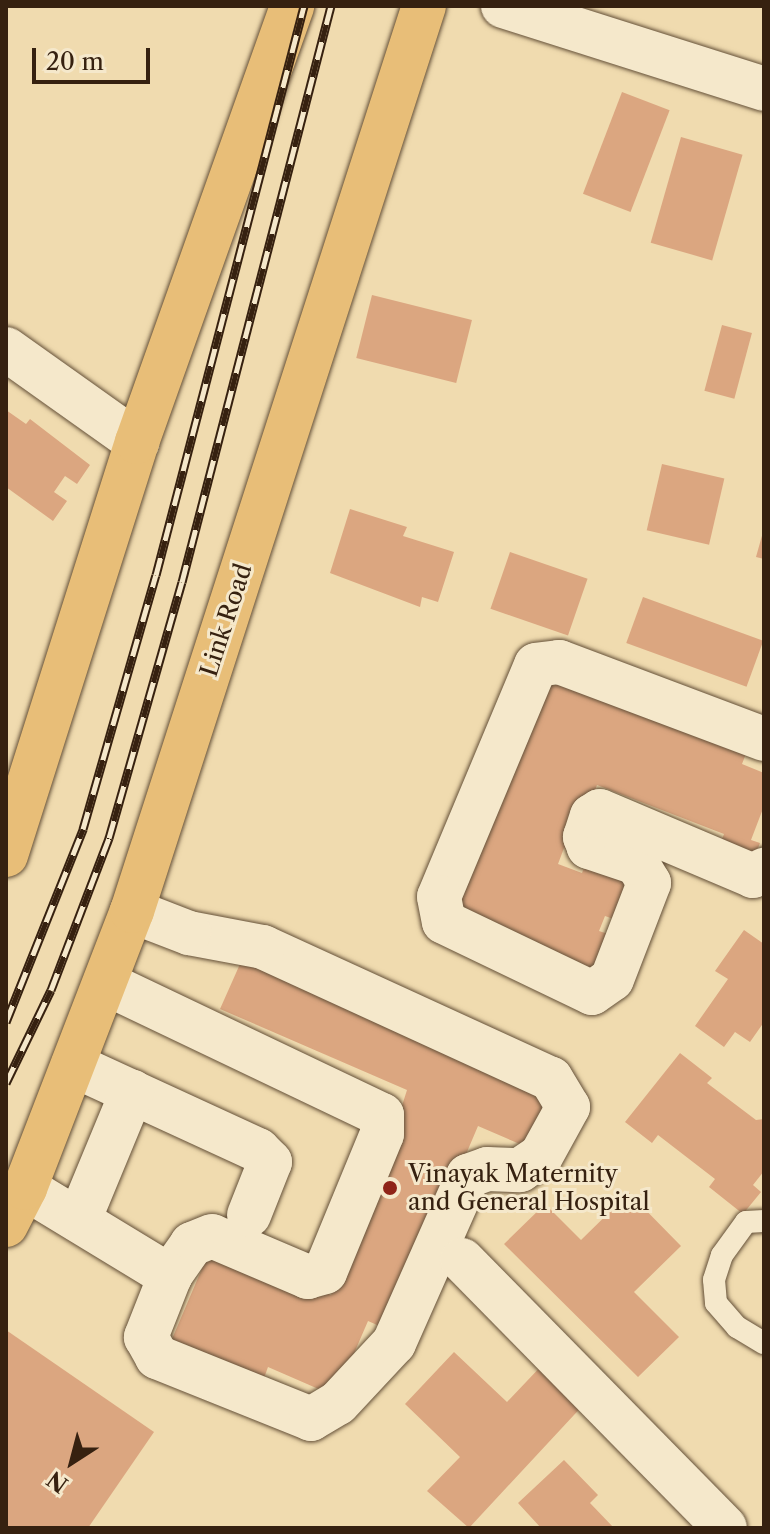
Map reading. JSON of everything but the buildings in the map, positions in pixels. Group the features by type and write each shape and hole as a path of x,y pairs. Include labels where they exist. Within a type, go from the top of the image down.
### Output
{"main road":[{"path":"6,855 137,442 292,6"},
{"name":"Link Road","path":"16,1206 132,911 424,6"}],"street":[{"path":"503,6 764,89"},
{"path":"6,349 137,442"},
{"path":"764,739 559,662 536,665 439,897 444,922 592,993 612,979 649,883 637,863 589,847 585,837 592,816 600,811 753,876 764,870"},
{"path":"105,983 382,1115 382,1134 325,1272 308,1277 212,1236 192,1244 170,1276 146,1337 157,1357 311,1419 338,1403 394,1343 468,1176 487,1169 520,1170 541,1156 568,1107 551,1079 263,947 189,933 132,911"},
{"path":"73,1065 258,1150 270,1162 249,1215"},
{"path":"79,1220 132,1092"},
{"path":"16,1206 79,1220 170,1276"},
{"path":"462,1260 725,1528"}],"lane":[{"path":"764,1221 746,1222 722,1255 714,1280 716,1303 737,1327 764,1343"}],"railway":[{"path":"6,1022 83,829 156,575 304,6"},
{"path":"6,1083 51,990 109,838 182,582 331,6"}],"place":[{"name":"Vinayak Maternity and General Hospital","path":"390,1188"}]}
